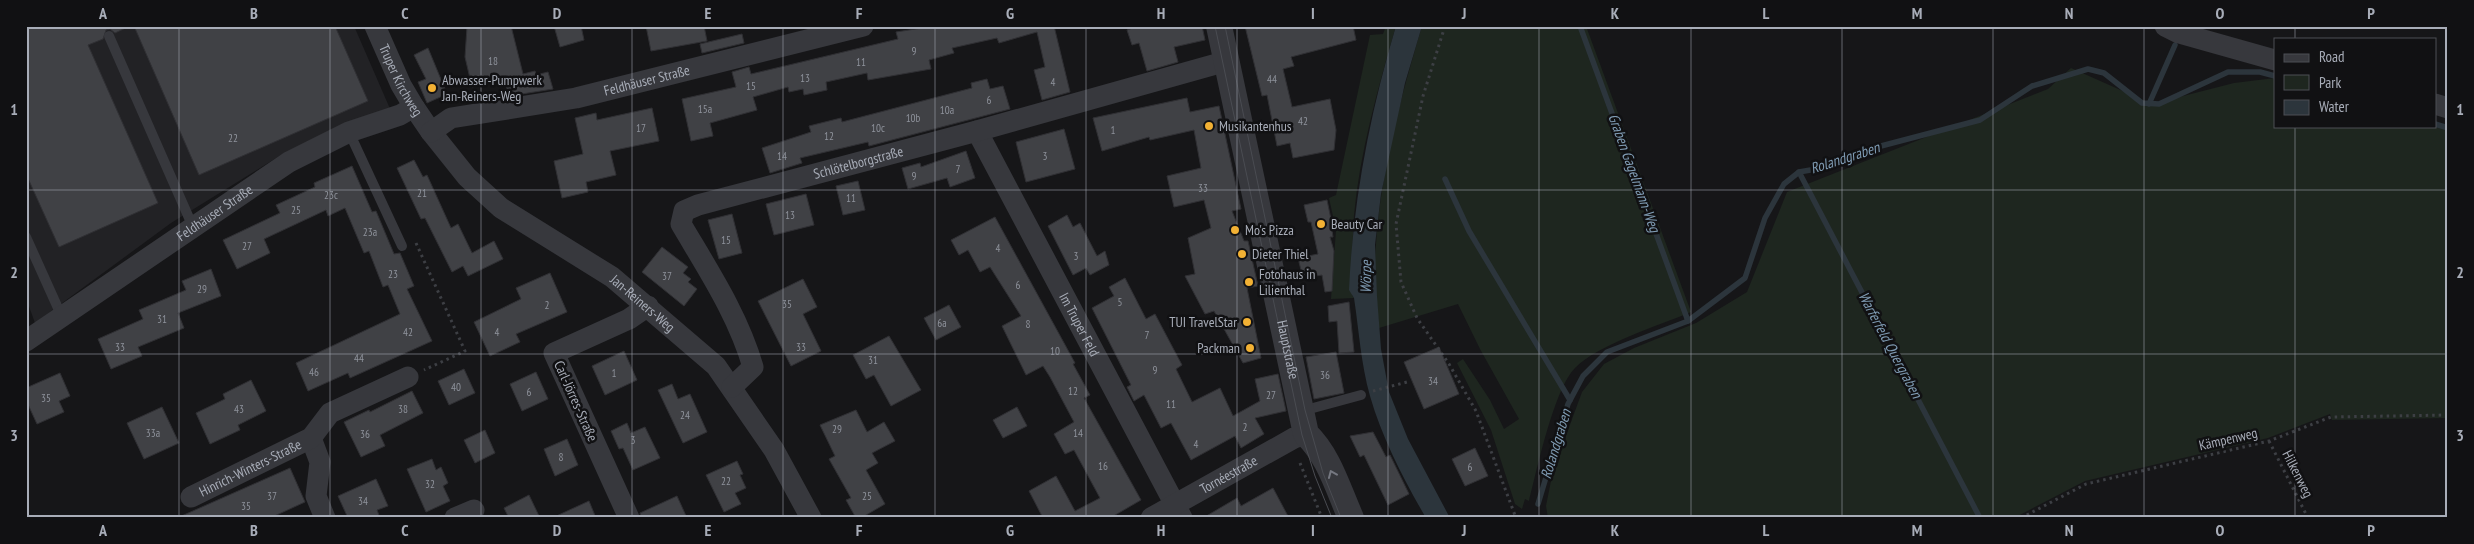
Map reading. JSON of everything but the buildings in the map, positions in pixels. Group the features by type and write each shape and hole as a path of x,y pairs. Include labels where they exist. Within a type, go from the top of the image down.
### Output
{"street":[{"name":"Truper Kirchweg","path":"375,26 401,85 431,132"},
{"name":"Feldhäuser Straße","path":"431,132 451,118 576,98 863,26"},
{"name":"Hauptstraße","path":"1219,26 1300,428 1317,445 1325,458 1351,518"},
{"path":"2165,26 2179,33 2274,60"},
{"name":"Schlötelborgstraße","path":"732,387 753,367 747,346 732,312 681,224 684,211 698,205 976,131 1227,60"},
{"path":"2436,104 2448,108"},
{"name":"Feldhäuser Straße","path":"26,341 288,162 349,132 400,115 414,107"},
{"name":"Im Truper Feld","path":"976,131 1178,511"},
{"name":"Jan-Reiners-Weg","path":"431,132 467,177 501,208 612,277 716,366 774,450 812,518"},
{"name":"Carl-Jörres-Straße","path":"629,518 554,352 629,319 648,306"},
{"name":"Hinrich-Winters-Straße","path":"191,497 311,438 330,413 408,377"},
{"name":"Tornéestraße","path":"1150,518 1178,511 1300,428"},
{"name":"Hinrich-Winters-Straße","path":"311,438 320,462 316,496 326,518"}],"lane":[{"path":"109,36 193,227"},
{"path":"349,132 402,246"},
{"path":"26,237 62,317"},
{"path":"1300,428 1361,395"}],"path":[{"path":"1445,26 1423,96 1396,224 1401,282 1417,318 1449,364 1476,411 1516,518"},
{"path":"408,377 465,350 413,235"},
{"path":"1361,395 1407,382"},
{"name":"Kämpenweg","path":"2021,518 2086,484 2269,441 2331,417 2448,415"},
{"path":"1300,428 1295,450 1322,518"},
{"name":"Hilkenweg","path":"2269,441 2308,518"}],"shaded area":[{"path":"26,26 354,26 391,111 281,155 171,223 35,323 26,298"}],"green space":[{"path":"1386,26 1396,26 1370,120 1357,191 1353,235 1352,295 1354,298 1331,299 1336,230 1329,198 1336,195 1370,35 1383,34"},
{"path":"1422,26 1586,26 1691,312 1614,343 1586,359 1575,368 1567,378 1553,411 1529,501 1525,499 1522,509 1515,504 1491,430 1457,363 1463,359 1490,400 1504,429 1519,419 1480,349 1458,304 1379,328 1375,254 1382,189 1393,134"},
{"path":"2071,68 2152,104 2234,83 2274,78 2274,128 2436,127 2448,131 2448,418 2332,420 2330,414 2268,438 2085,481 2014,518 1548,518 1546,506 1553,471 1582,392 1604,364 1634,348 1696,323 1747,292 1787,192 2048,89"}],"water":[{"name":"Wörpe","path":"1396,26 1422,26 1405,83 1381,194 1375,245 1381,349 1389,392 1408,439 1450,518 1426,518 1387,443 1367,384 1354,298 1349,290 1354,223 1364,157 1378,91"}],"waterway":[{"name":"Graben Gagelmann-Weg","path":"1580,26 1688,321"},
{"path":"2149,104 2175,45"},
{"name":"Rolandgraben","path":"1538,504 1568,404 1583,376 1607,352 1688,321 1745,278 1765,218 1784,184 1799,172 1822,168 1881,146 1980,120 2032,86 2088,69 2104,73 2142,103 2159,104 2228,72 2260,72 2274,76"},
{"name":"Rolandgraben","path":"2436,124 2448,128"},
{"name":"Warferfeld Quergraben","path":"1799,172 1980,518"},
{"path":"1445,179 1469,231 1570,400"}],"tram line":[{"path":"1215,26 1302,435 1315,476 1332,518"},
{"path":"1225,26 1305,410 1323,473 1341,518"}],"place":[{"name":"Abwasser-Pumpwerk Jan-Reiners-Weg","path":"432,88"},
{"name":"Musikantenhus","path":"1209,126"},
{"name":"Beauty Car","path":"1321,224"},
{"name":"Mo's Pizza","path":"1235,230"},
{"name":"Dieter Thiel","path":"1242,254"},
{"name":"Fotohaus in Lilienthal","path":"1249,282"},
{"name":"TUI TravelStar","path":"1247,322"},
{"name":"Packman","path":"1250,348"}]}
